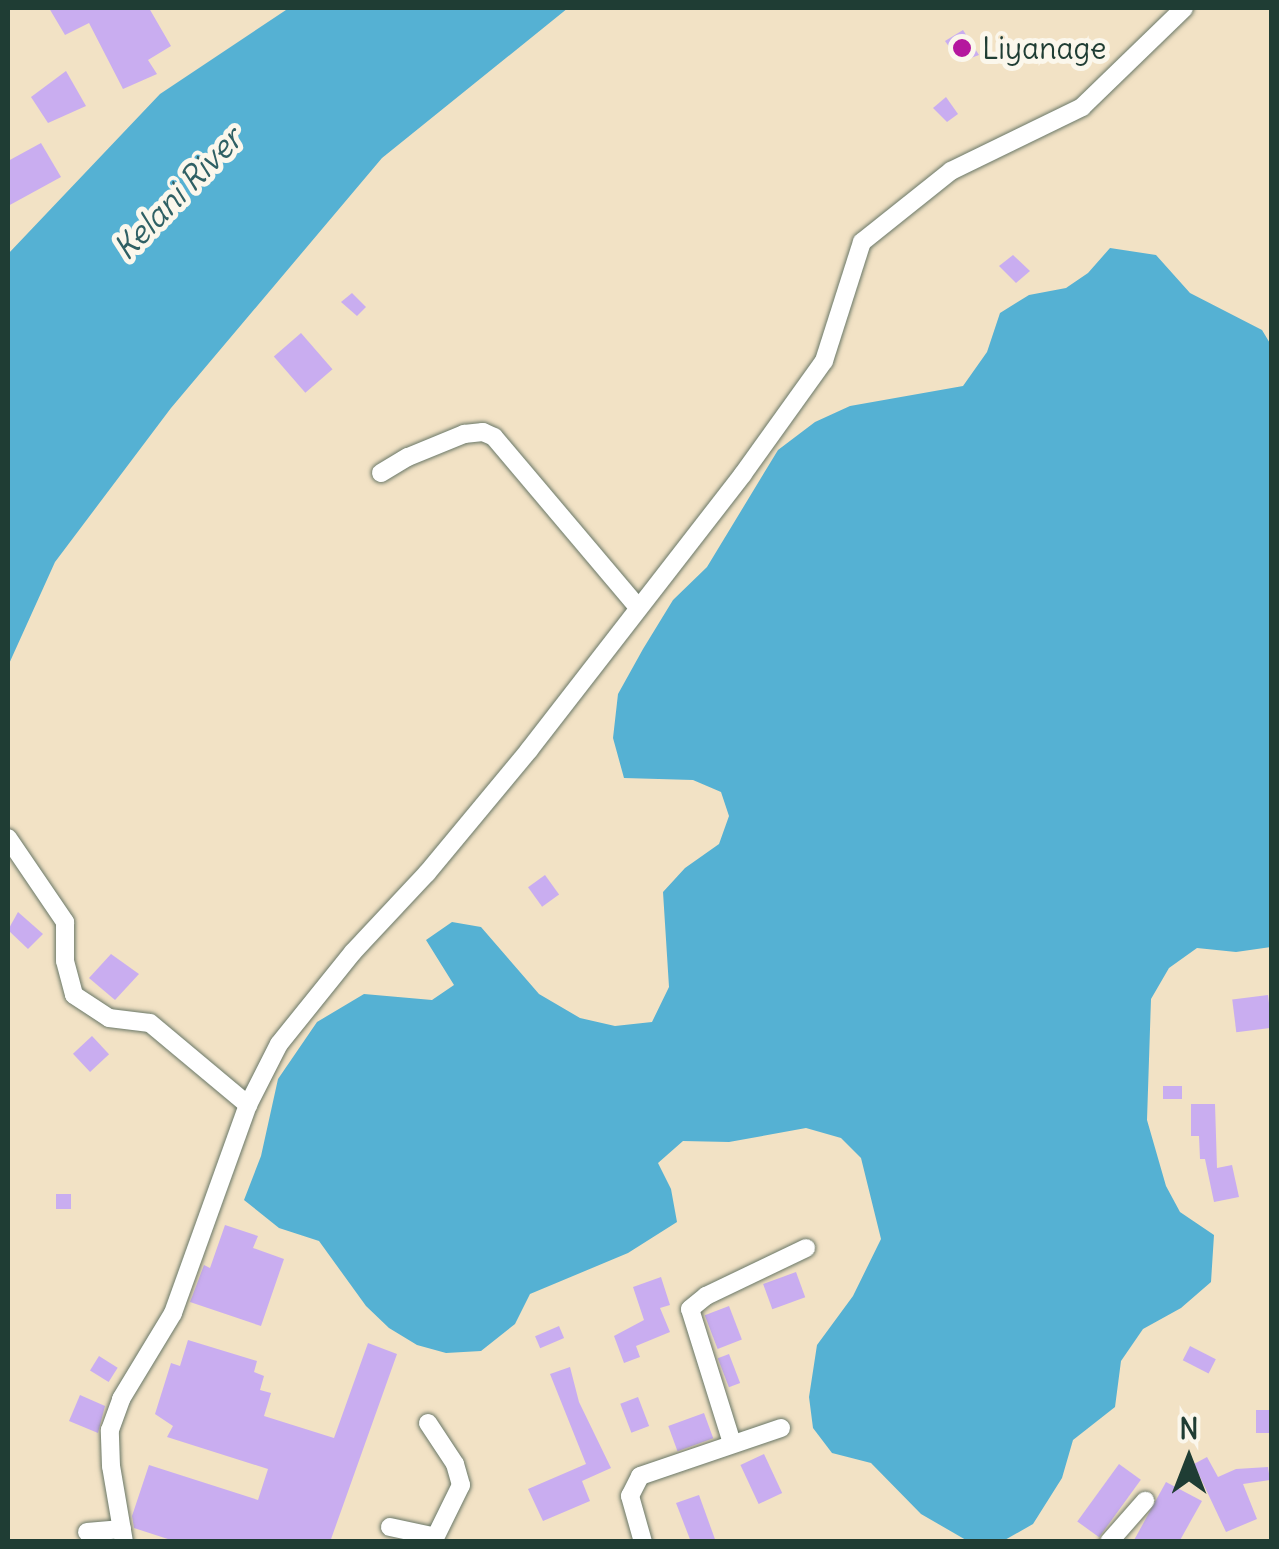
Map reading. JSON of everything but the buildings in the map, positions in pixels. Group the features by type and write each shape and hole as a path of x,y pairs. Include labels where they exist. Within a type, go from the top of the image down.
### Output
{"street":[{"path":"87,1532 123,1536 110,1430 121,1399 173,1312 248,1105 279,1044 353,952 426,873 529,750 743,474 824,361 862,242 951,172 1082,106 1184,8"},
{"path":"382,474 408,457 464,434 482,432 494,437 637,606"},
{"path":"8,838 65,922 65,961 74,995 109,1018 150,1022 248,1105"},
{"path":"732,1444 690,1309 706,1296 806,1248"},
{"path":"390,1527 433,1539 456,1500 461,1485 455,1464 428,1423"},
{"path":"643,1542 632,1514 633,1484 640,1476 781,1428"},
{"path":"1109,1542 1144,1501"}],"water":[{"name":"Kelani River","path":"289,8 568,8 382,158 171,408 55,562 8,666 8,254 160,94"},
{"path":"1110,248 1156,255 1190,293 1262,330 1271,345 1271,947 1236,952 1197,948 1169,968 1151,999 1147,1120 1166,1186 1180,1212 1214,1235 1211,1282 1181,1308 1143,1329 1121,1361 1115,1407 1073,1440 1062,1478 1033,1524 1003,1541 966,1540 921,1514 871,1463 832,1453 813,1428 809,1397 817,1345 853,1296 881,1239 861,1158 841,1138 806,1128 729,1142 683,1141 658,1163 671,1189 677,1222 628,1253 530,1294 515,1324 481,1351 446,1353 417,1345 389,1328 366,1306 319,1241 279,1228 244,1200 261,1156 278,1079 317,1022 364,994 432,1000 454,985 426,940 452,922 481,927 539,994 580,1018 615,1026 652,1022 669,987 663,892 685,868 719,844 729,816 721,792 693,780 624,778 613,738 618,694 643,649 673,600 707,567 778,450 815,422 850,406 963,386 987,352 1000,313 1029,295 1066,288 1088,273"}],"place":[{"name":"Liyanage","path":"962,48"}]}
